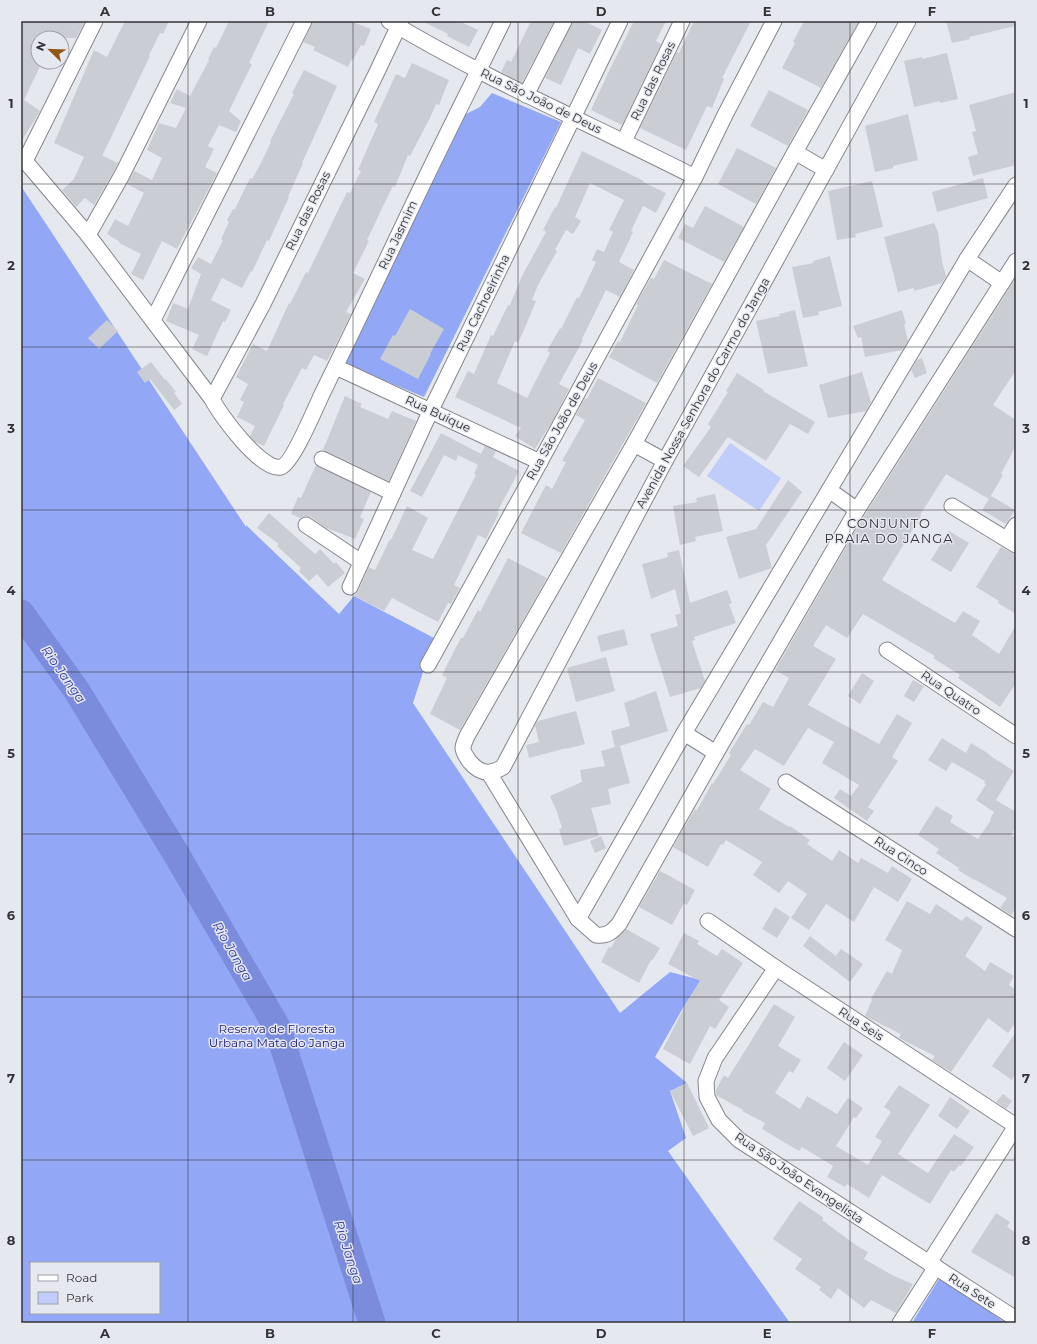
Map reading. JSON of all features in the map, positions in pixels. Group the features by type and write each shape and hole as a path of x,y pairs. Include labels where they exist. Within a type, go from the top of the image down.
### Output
{"street":[{"path":"95,21 25,161 88,235 212,399"},
{"path":"88,235 122,176 199,21"},
{"path":"153,320 304,21"},
{"name":"Rua Jasmim","path":"212,399 226,422 245,444 266,462 274,467 281,467 287,463 336,366 407,215 503,21"},
{"path":"526,95 564,21"},
{"name":"Rua Cachoeirinha","path":"350,588 431,410 572,117 620,21"},
{"name":"Rua das Rosas","path":"624,141 682,21"},
{"name":"Rua São João de Deus","path":"428,665 695,177 725,115 774,21"},
{"path":"870,21 795,152 634,444 467,736 463,748 474,767 481,771 496,770 578,918 596,935 603,936 611,934 619,924 716,752 857,510 1016,261"},
{"name":"Avenida Nossa Senhora do Carmo do Janga","path":"496,770 908,21"},
{"name":"Rua São João de Deus","path":"396,23 478,72 624,141 695,177"},
{"name":"Rua das Rosas","path":"212,399 263,304 376,74 396,23"},
{"path":"795,152 826,170"},
{"path":"578,918 684,733 829,490 967,260 1016,185"},
{"path":"967,260 1002,283"},
{"name":"Rua Buique","path":"336,366 540,462"},
{"path":"634,444 665,461"},
{"path":"322,459 393,493"},
{"path":"829,490 857,510"},
{"path":"952,506 1011,542 1016,525"},
{"path":"306,525 361,562"},
{"name":"Rua Quatro","path":"886,650 1016,736"},
{"path":"684,733 716,752"},
{"name":"Rua Cinco","path":"786,782 1016,930"},
{"name":"Rua Seis","path":"708,921 776,968 1016,1126"},
{"name":"Rua São João Evangelista","path":"776,968 715,1058 706,1082 707,1097 710,1103 719,1120 739,1140 932,1265"},
{"path":"900,1323 932,1265 1016,1126"},
{"name":"Rua Sete","path":"932,1265 1016,1319"}],"green space":[{"path":"492,93 561,122 424,397 345,364 464,115 480,107"},
{"name":"Reserva de Floresta Urbana Mata do Janga","path":"21,186 246,527 246,525 339,614 354,596 434,638 413,703 620,1013 670,972 701,980 655,1057 687,1083 670,1091 686,1138 668,1151 790,1323 21,1323"},
{"path":"730,443 781,478 759,511 707,476"},
{"path":"939,1279 980,1304 1005,1323 912,1323"}],"building":[{"path":"21,21 85,21 76,38 70,38 70,30 30,30 30,70 38,70 24,100 40,111 21,142"},
{"path":"125,21 169,21 163,34 160,33 149,55 150,56 103,154 103,156 118,163 114,171 94,205 85,198 76,207 62,190 74,179 84,157 54,143 94,50 107,57"},
{"path":"229,21 269,21 249,63 252,64 229,111 241,121 236,132 219,125 208,146 214,149 205,167 217,173 177,249 162,241 143,280 131,274 141,254 119,243 120,242 107,234 115,219 128,226 144,193 127,184 134,171 152,180 162,158 147,150 159,123 176,128 186,108 170,103 177,89 190,96 209,60 208,59 214,47 216,48"},
{"path":"313,21 350,21 371,29 364,46 361,45 348,67 313,50 315,47 303,42"},
{"path":"422,21 459,21 478,30 469,47 447,36 448,34"},
{"path":"531,21 554,21 522,83 501,72 507,60 511,62"},
{"path":"573,21 584,21 602,30 590,54 578,48 561,85 545,78"},
{"path":"634,21 666,21 656,41 661,44 622,125 591,110"},
{"path":"694,21 751,21 722,78 724,79 712,108 707,106 686,150 640,128 677,52 679,53"},
{"path":"804,21 859,21 821,88 782,68"},
{"path":"946,21 1015,21 1015,26 969,37 970,39 952,43"},
{"path":"947,53 958,99 940,103 940,101 914,107 904,61 922,57 922,59"},
{"path":"412,63 449,80 439,105 436,104 410,156 408,155 395,187 393,186 367,240 369,241 353,273 365,279 346,312 351,314 336,344 327,361 314,355 306,370 302,368 283,404 284,405 264,446 255,442 250,436 255,426 237,417 244,402 240,400 248,384 236,377 253,344 267,351 289,303 290,304 306,272 308,273 347,192 350,193 361,171 358,170 378,124 374,122 396,74 405,78"},
{"path":"304,70 337,86 269,241 267,240 252,272 251,271 242,288 222,278 211,300 231,310 225,322 223,321 207,356 192,349 199,335 166,321 173,303 188,309 201,274 191,268 198,257 211,264 223,240 221,239 229,222 227,220 233,209 235,209 250,178 252,179 261,163 271,142 270,141 294,94 292,93"},
{"path":"769,90 808,110 788,146 750,126"},
{"path":"1016,92 1016,165 973,176 968,157 978,154 972,132 976,131 969,105"},
{"path":"908,114 918,160 875,172 865,126"},
{"path":"737,148 776,168 756,204 718,184"},
{"path":"582,151 666,193 656,213 643,206 619,262 634,270 620,297 606,290 582,339 583,340 559,384 569,389 552,422 535,449 515,436 521,428 455,397 468,371 474,374 491,335 493,336 508,305 510,305 522,276 546,232 543,230 555,207 556,208","holes":["590,183 624,200 609,230 613,232 604,252 597,249 592,260 596,262 579,298 577,297 561,329 560,328 547,351 550,353 527,398 497,383 515,341 518,343 524,330 536,301 532,300 538,285 557,251 555,250 566,230 573,234 581,221 575,217"]},
{"path":"983,178 988,198 937,212 932,192"},
{"path":"872,181 883,227 855,234 856,237 837,240 828,191"},
{"path":"705,206 744,227 724,262 678,238 685,224 693,228"},
{"path":"934,223 938,232 942,262 946,276 942,283 914,291 914,288 898,292 884,237"},
{"path":"830,256 842,306 818,312 819,315 803,318 792,267 814,263 813,261"},
{"path":"664,260 712,284 657,383 609,357 618,341 620,342 638,305 636,304 651,278 654,279"},
{"path":"1016,278 1016,370 993,405 1016,420 1016,445 1001,474 1003,475 989,499 946,474 882,580 955,623 963,611 980,621 972,635 999,654 1016,625 1016,683 1000,707 958,678 960,675 933,658 935,656 863,614 847,638 826,625 813,646 836,659 808,705 879,744 897,714 912,723 892,757 898,761 868,807 874,811 867,821 834,798 840,789 851,796 859,785 822,763 834,742 808,728 784,766 755,749 740,770 771,789 759,809 789,827 790,826 810,840 807,844 832,861 839,850 858,863 861,858 888,873 892,866 912,879 898,902 874,887 854,922 826,904 809,930 791,918 807,894 788,881 779,893 753,875 762,862 726,840 723,845 721,844 708,867 673,847 695,809 697,810 712,783 713,784 731,755 729,753 747,724 749,725 763,702 773,707 789,678 775,670 861,521"},
{"path":"410,309 444,329 418,379 380,359 393,335 395,336"},
{"path":"795,310 808,366 768,374 756,321 780,316 779,314"},
{"path":"902,310 906,324 904,324 908,341 902,350 865,357 861,337 858,338 853,326"},
{"path":"107,320 118,331 99,349 88,338"},
{"path":"922,358 927,373 915,378 911,370 917,360"},
{"path":"151,362 176,392 174,393 182,404 174,410 150,379 145,383 137,372"},
{"path":"862,372 871,402 866,411 828,418 819,385"},
{"path":"737,373 764,390 763,391 815,422 808,434 790,424 766,461 728,437 699,477 683,466 711,427 708,424 728,392 726,391"},
{"path":"598,378 646,403 561,553 521,533 546,485 552,489 566,462 562,461 585,420 576,415 585,398 587,399"},
{"path":"345,396 362,404 360,407 388,419 392,411 416,421 389,481 323,450"},
{"path":"441,433 481,454 485,446 496,451 493,457 519,471 497,512 499,513 486,539 478,535 454,585 460,588 451,604 448,603 438,622 392,598 384,611 354,596 358,591 369,567 375,570 407,506 428,518 412,550 433,559 476,475 474,474 478,465 458,455 456,461 444,455 422,497 410,491"},
{"path":"316,465 371,492 360,517 364,519 355,539 324,527 311,517 306,516 300,518 291,514 298,497 301,498"},
{"path":"788,480 802,492 766,545 772,568 739,579 726,537 756,529"},
{"path":"715,494 723,531 695,537 696,541 680,545 673,506 697,502 696,498"},
{"path":"991,496 1015,510 1006,524 982,510"},
{"path":"269,513 315,554 320,549 334,564 336,562 345,573 328,587 317,574 309,581 299,571 301,568 277,546 279,544 257,528"},
{"path":"949,531 969,543 951,572 931,560"},
{"path":"1001,547 1016,555 1016,614 998,603 999,601 976,587"},
{"path":"679,550 690,603 727,590 732,603 729,604 736,623 694,637 695,640 692,641 705,681 701,688 670,697 650,634 678,626 675,615 681,613 675,589 651,599 642,564 668,557 667,553"},
{"path":"508,558 547,578 460,730 430,714 447,678 442,675 454,651 478,610 480,612"},
{"path":"624,629 628,645 601,652 597,636"},
{"path":"606,657 615,691 576,702 567,668"},
{"path":"862,673 874,681 860,704 848,696"},
{"path":"913,680 924,686 914,702 904,696"},
{"path":"656,691 668,731 620,746 630,783 608,789 611,804 591,808 599,836 564,846 559,829 562,828 550,796 582,782 580,770 605,766 601,751 615,747 611,731 630,726 624,703"},
{"path":"576,711 585,744 529,758 526,745 539,742 535,725 538,721"},
{"path":"942,738 966,753 971,743 1014,771 996,800 1016,812 1016,827 1011,835 1016,838 1016,908 1011,915 1000,908 1007,898 958,870 959,868 936,853 939,849 918,835 936,806 953,816 950,822 978,839 991,820 990,819 994,812 976,800 986,784 984,783 985,781 952,762 946,771 928,760"},
{"path":"601,836 606,848 595,853 590,841"},
{"path":"660,871 695,890 687,905 684,903 672,925 639,907"},
{"path":"907,901 930,914 936,904 962,921 966,916 983,927 965,956 985,971 990,962 1014,976 1009,985 1016,990 1016,1022 1008,1033 988,1018 951,1072 932,1060 935,1056 899,1038 901,1034 865,1016 872,1000 871,999 881,981 887,971 892,974 902,950 885,940"},
{"path":"775,907 790,917 777,938 762,929"},
{"path":"626,929 660,948 652,961 651,960 639,983 601,962 609,947 611,948 616,939"},
{"path":"684,933 699,941 697,944 717,956 722,949 743,963 719,1000 729,1007 715,1029 710,1026 690,1064 663,1049 683,1008 700,981 668,964"},
{"path":"810,936 836,956 841,949 863,964 850,982 803,946"},
{"path":"774,1004 795,1017 778,1046 801,1060 793,1073 789,1071 775,1093 800,1109 807,1096 837,1114 848,1098 863,1108 856,1118 854,1117 836,1146 868,1165 882,1141 875,1137 891,1112 884,1107 899,1085 930,1105 898,1154 928,1173 954,1134 974,1147 961,1166 959,1165 954,1172 951,1170 930,1204 882,1175 869,1198 847,1184 845,1187 827,1177 833,1166 802,1147 799,1151 762,1129 765,1123 716,1095 716,1090 724,1075 728,1078"},
{"path":"1016,1032 1016,1073 1012,1080 992,1066"},
{"path":"844,1042 863,1055 845,1081 827,1068"},
{"path":"687,1083 709,1128 693,1136 670,1091"},
{"path":"1003,1094 1012,1101 1006,1109 996,1102"},
{"path":"950,1097 970,1111 957,1129 938,1116"},
{"path":"799,1201 824,1218 822,1220 857,1246 868,1252 864,1259 892,1275 913,1284 896,1313 871,1300 864,1308 838,1288 831,1299 819,1290 821,1287 795,1269 802,1259 773,1239"},
{"path":"996,1213 1010,1222 1007,1227 1016,1233 1016,1278 971,1252"}],"waterway":[{"name":"Rio Janga","path":"21,613 77,691 175,852 277,1027 372,1323"}],"district":[{"name":"CONJUNTO PRAIA DO JANGA","path":"889,530"}]}
